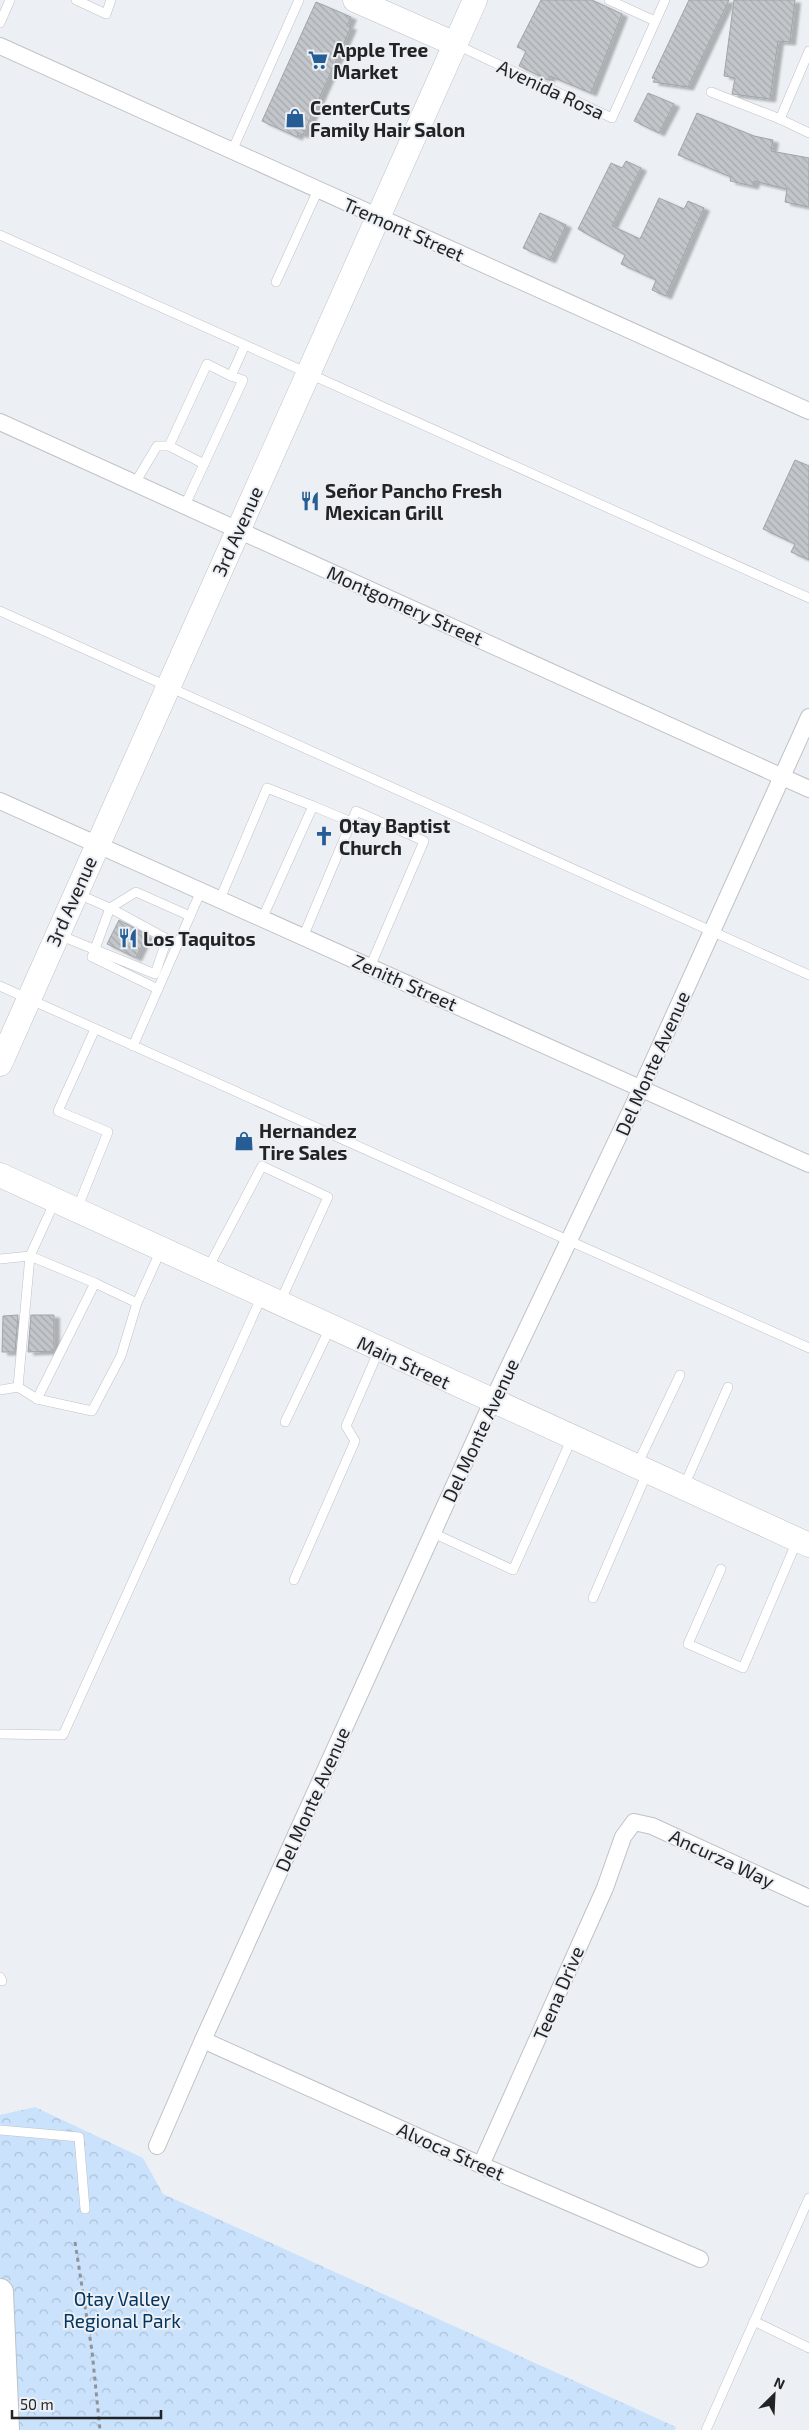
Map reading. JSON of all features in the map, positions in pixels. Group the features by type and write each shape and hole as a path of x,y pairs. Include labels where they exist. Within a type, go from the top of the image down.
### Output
{"main road":[{"path":"355,0 382,5 455,44"},
{"name":"3rd Avenue","path":"0,1064 56,934 475,0"},
{"name":"Main Street","path":"0,1175 803,1543"},
{"path":"0,2292 6,2430"}],"street":[{"name":"Tremont Street","path":"0,46 809,411"},
{"name":"Montgomery Street","path":"0,422 809,788"},
{"name":"Del Monte Avenue","path":"158,2146 203,2040 432,1533 641,1088 809,717"},
{"name":"Zenith Street","path":"0,801 809,1164"},
{"name":"Ancurza Way","path":"634,1822 652,1826 809,1898"},
{"name":"Teena Drive","path":"482,2165 605,1888 623,1837 634,1822"},
{"name":"Alvoca Street","path":"203,2040 482,2165 700,2259"}],"lane":[{"path":"0,23 10,0"},
{"path":"76,0 106,14 111,0"},
{"path":"232,151 299,0"},
{"path":"609,0 655,21"},
{"name":"Avenida Rosa","path":"455,44 612,118 665,0"},
{"path":"780,119 809,51"},
{"path":"711,92 780,119 809,133"},
{"path":"276,282 318,190"},
{"path":"0,235 809,598"},
{"path":"231,376 245,345"},
{"path":"169,446 207,364 243,380 185,505"},
{"path":"135,483 157,446 169,446 204,464"},
{"path":"0,610 167,687 809,975"},
{"path":"220,899 268,788 351,822"},
{"path":"262,919 313,806"},
{"path":"304,937 356,811 424,841 370,967"},
{"path":"133,1046 200,891"},
{"path":"158,989 92,957 110,908 136,892 190,916"},
{"path":"56,934 155,974 167,938 110,908 75,893"},
{"path":"0,986 809,1348"},
{"path":"77,1210 108,1132 58,1111 95,1029"},
{"path":"0,1734 63,1735 271,1300 328,1197 262,1166 207,1270"},
{"path":"18,1387 30,1256 56,1201"},
{"path":"0,1390 18,1387 37,1399 92,1411 121,1356 137,1303 162,1250"},
{"path":"0,1259 30,1256 137,1303"},
{"path":"37,1399 95,1283"},
{"path":"285,1422 330,1327"},
{"path":"294,1580 355,1441 346,1426 379,1350"},
{"path":"592,1598 680,1375"},
{"path":"682,1488 728,1387"},
{"path":"432,1533 513,1570 572,1438"},
{"path":"721,1569 688,1644 743,1668 803,1543"},
{"path":"0,2130 80,2137 85,2208"},
{"path":"706,2430 809,2198"},
{"path":"754,2321 809,2348"}],"path":[{"path":"75,2242 92,2351 100,2430"}],"green space":[{"name":"Otay Valley Regional Park","path":"35,2107 143,2158 163,2194 676,2427 675,2430 0,2430 0,2115"}],"building":[{"path":"541,0 592,0 622,14 591,93 550,76 548,80 519,66 526,51 517,47"},
{"path":"689,0 729,0 688,87 653,82 655,79 652,78"},
{"path":"734,0 795,0 790,42 778,41 770,99 732,94 735,78 724,76"},
{"path":"316,2 351,17 347,26 351,27 303,135 298,133 297,137 262,121"},
{"path":"648,93 674,104 659,133 634,121"},
{"path":"697,113 754,136 773,140 771,151 809,158 809,207 785,202 787,189 754,181 753,186 730,181 731,177 678,155"},
{"path":"626,161 641,168 612,226 640,239 659,198 684,209 688,201 704,208 666,296 652,290 656,280 621,264 625,255 578,229 611,163 622,168"},
{"path":"540,213 566,225 550,260 523,248"},
{"path":"795,460 809,466 809,560 791,552 795,544 763,529"},
{"name":"Los Taquitos","path":"119,920 147,935 136,958 107,944"},
{"path":"18,1315 15,1352 2,1352 3,1316"},
{"path":"31,1315 54,1315 54,1351 28,1352"}],"place":[{"name":"Apple Tree Market","path":"318,60"},
{"name":"CenterCuts Family Hair Salon","path":"295,118"},
{"name":"Señor Pancho Fresh Mexican Grill","path":"310,501"},
{"name":"Otay Baptist Church","path":"324,836"},
{"name":"Los Taquitos","path":"128,938"},
{"name":"Hernandez Tire Sales","path":"244,1141"}]}
